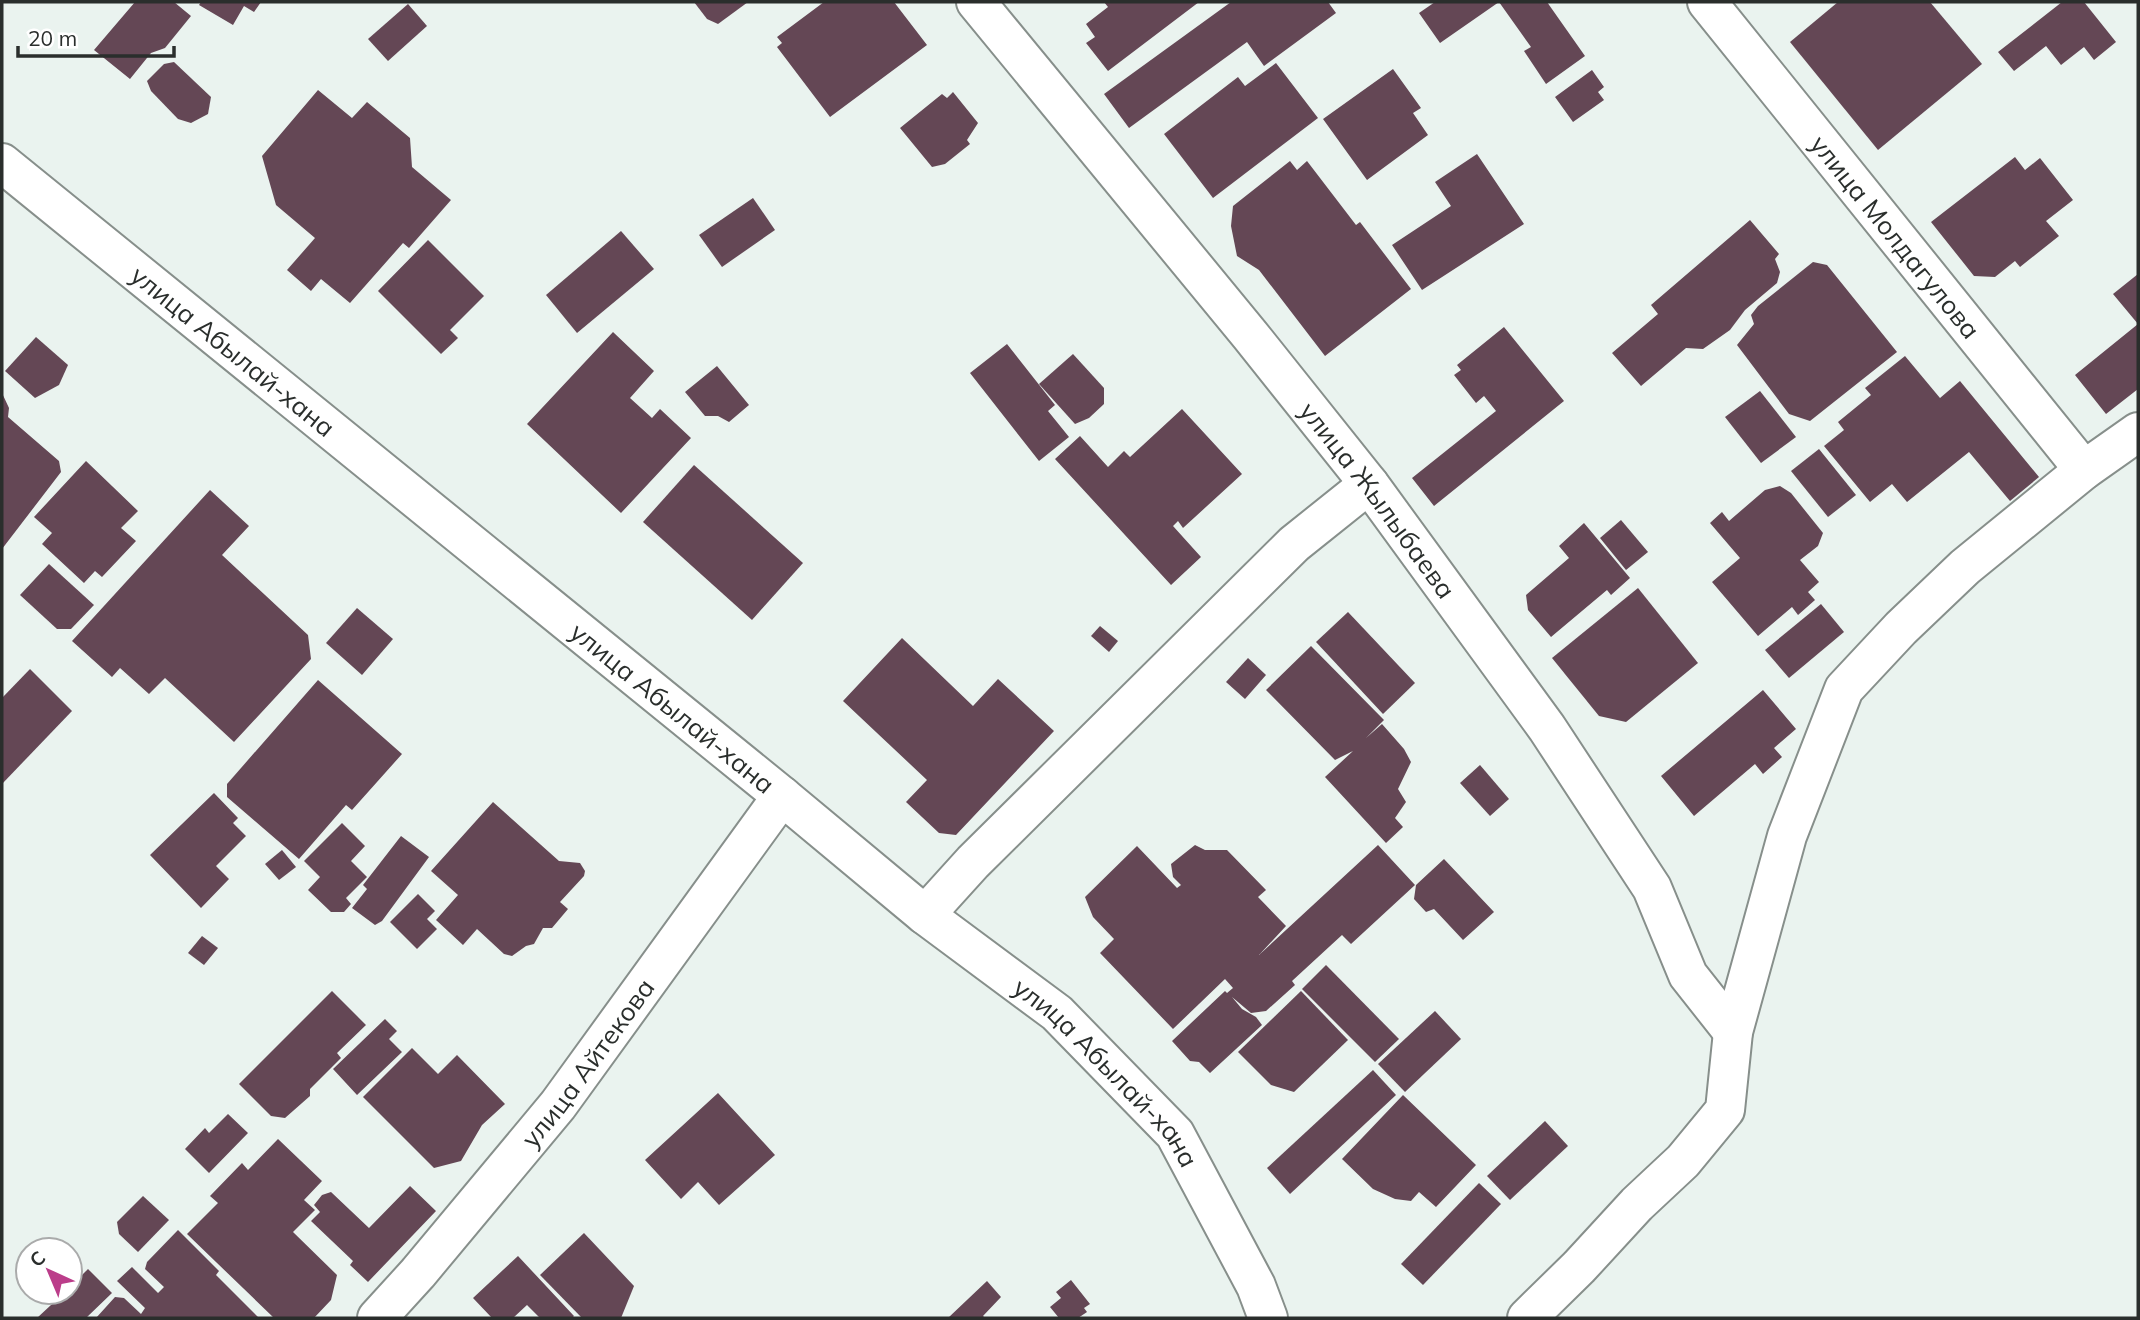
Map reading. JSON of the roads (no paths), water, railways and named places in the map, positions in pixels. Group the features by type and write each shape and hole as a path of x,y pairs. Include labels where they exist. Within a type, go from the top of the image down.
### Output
{"street":[{"name":"улица Жылыбаева","path":"976,2 1369,484 1548,728 1652,888 1688,975 1733,1032"},
{"name":"улица Молдагулова","path":"1707,2 2084,470"},
{"name":"улица Абылай-хана","path":"2,163 925,915 1057,1013 1175,1133 1256,1286 1268,1318"},
{"path":"1527,1318 1579,1267 1636,1204 1683,1161 1725,1110 1733,1032 1787,836 1844,690 1901,628 1965,567 2084,470 2138,432"},
{"path":"925,915 973,862 1294,544 1369,484"},
{"name":"улица Айтекова","path":"377,1318 418,1273 558,1105 782,796"}]}
